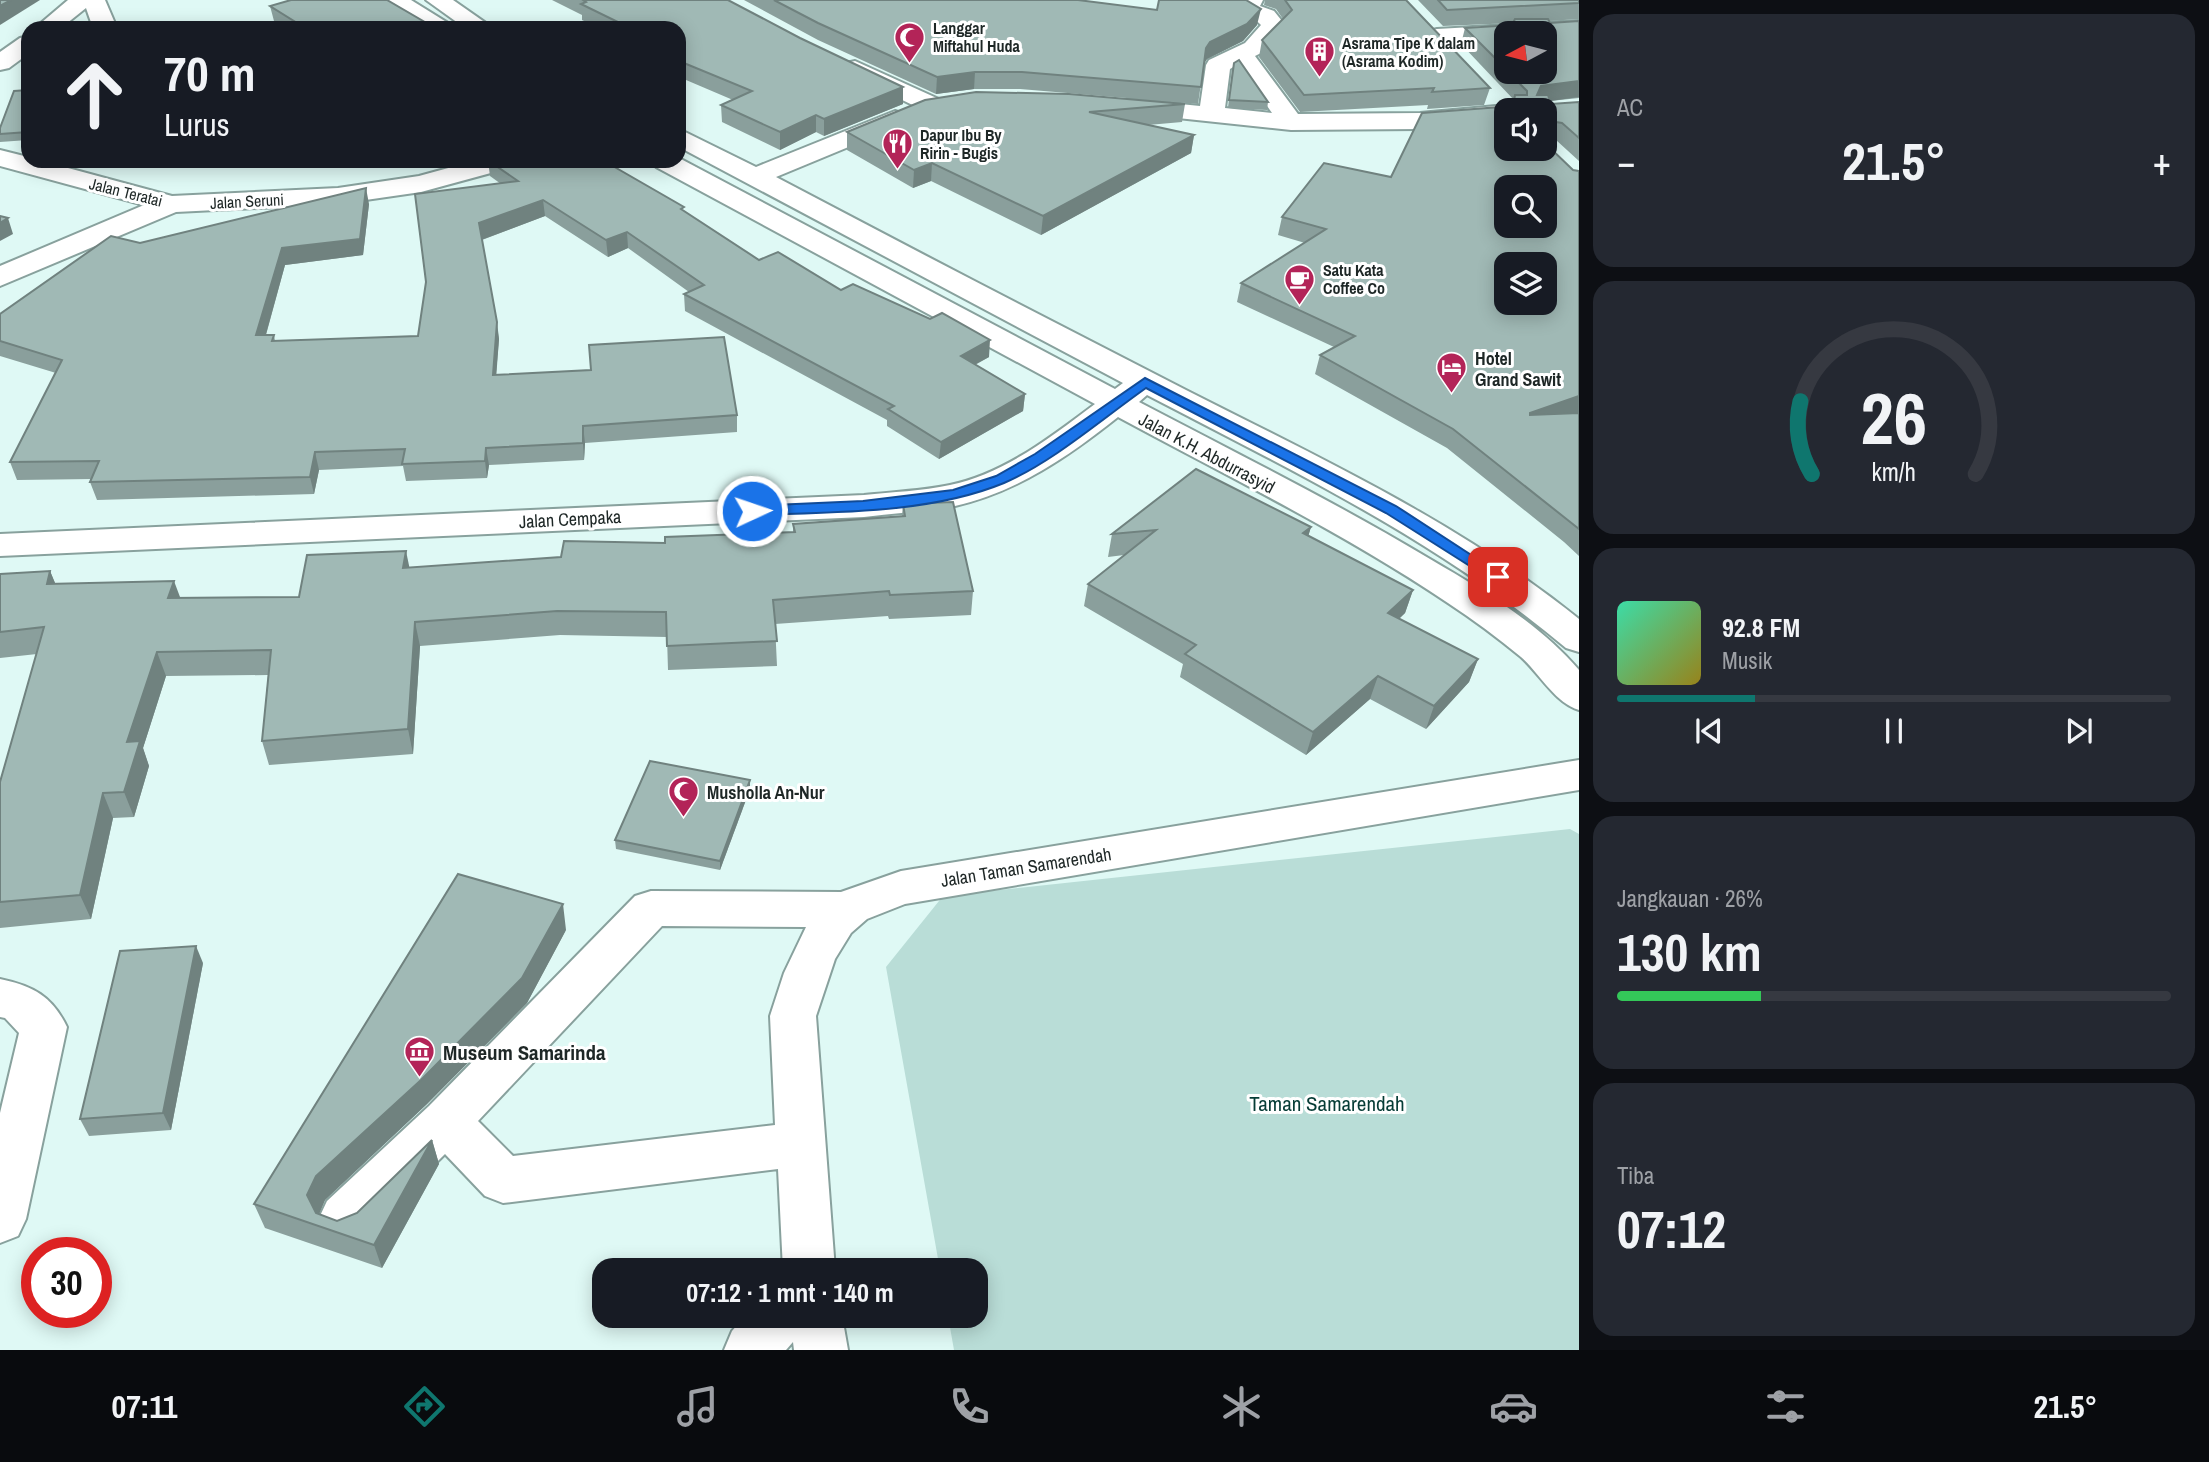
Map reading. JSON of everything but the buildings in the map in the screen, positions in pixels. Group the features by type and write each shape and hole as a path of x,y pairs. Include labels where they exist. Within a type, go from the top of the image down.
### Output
{"street":[{"path":"56,21 82,0"},
{"path":"94,0 102,21"},
{"path":"395,0 429,21"},
{"path":"437,0 470,21"},
{"path":"1218,116 1218,65 1253,48 1274,26 1266,16 1247,9 1252,0"},
{"path":"1419,18 1455,55"},
{"path":"1437,36 1579,29"},
{"path":"0,63 21,48"},
{"path":"834,58 932,105"},
{"path":"1249,62 1291,122"},
{"path":"1489,92 1494,98"},
{"path":"754,177 932,105 960,101"},
{"path":"1101,104 1291,122 1420,121 1494,113"},
{"name":"Jalan K.H. Abdurrasyid","path":"686,141 1391,510 1490,572 1552,615 1579,639"},
{"name":"Jalan Teratai","path":"0,158 21,161"},
{"name":"Jalan Teratai","path":"67,168 100,173 171,204"},
{"name":"Jalan Seruni","path":"0,277 171,204 338,196 421,184 479,168"},
{"name":"Jalan K.H. Abdurrasyid","path":"678,168 1376,542 1454,589 1516,634 1567,680 1579,696"},
{"name":"Jalan Cempaka","path":"0,545 863,506 955,495 1011,474 1040,457 1145,382"},
{"name":"Jalan Taman Samarendah","path":"808,1258 793,1016 804,977 824,938 847,910 901,888 1579,775"},
{"path":"345,1218 446,1121 651,908 847,910"},
{"path":"0,998 19,1002 44,1027 16,1087 0,1219"},
{"path":"446,1121 503,1180 802,1144"},
{"path":"751,1350 770,1328"},
{"path":"817,1328 821,1350"}],"green space":[{"name":"Taman Samarendah","path":"1570,829 1579,834 1579,1350 954,1350 950,1328 988,1328 988,1258 938,1258 886,967 943,896"}],"place":[{"name":"Langgar Miftahul Huda","path":"910,64"},
{"name":"Asrama Tipe K dalam (Asrama Kodim)","path":"1319,79"},
{"name":"Dapur Ibu By Ririn - Bugis","path":"897,171"},
{"name":"Satu Kata Coffee Co","path":"1300,306"},
{"name":"Hotel Grand Sawit","path":"1452,395"},
{"name":"Musholla An-Nur","path":"684,819"},
{"name":"Museum Samarinda","path":"420,1079"}],"route":[{"path":"752,511 863,506 955,495 1001,479 1040,457 1145,382 1391,510 1498,577"}]}
